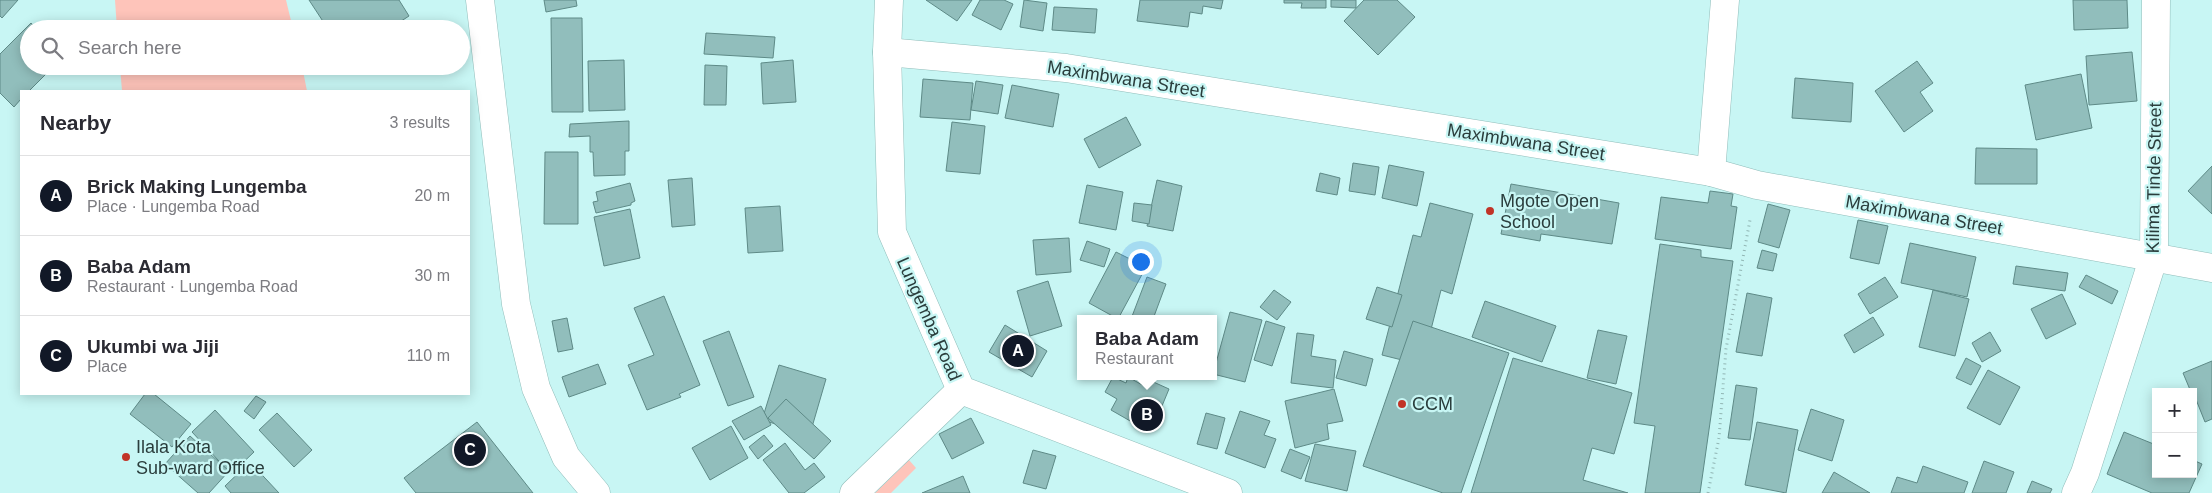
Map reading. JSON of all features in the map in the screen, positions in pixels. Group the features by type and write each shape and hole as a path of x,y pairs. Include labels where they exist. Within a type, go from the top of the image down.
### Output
{"street":[{"path":"480,0 515,294 536,388 566,457 596,493"},
{"path":"887,52 889,0"},
{"path":"1711,172 1724,0"},
{"name":"Kilima Tinde Street","path":"2076,493 2154,256 2156,0"},
{"name":"Maximbwana Street","path":"887,52 1066,68 1711,172 1757,185 2212,268"},
{"name":"Lungemba Road","path":"887,52 892,232 961,390 1228,493"},
{"path":"854,493 961,390"}],"path":[{"path":"1708,493 1719,438 1726,349 1757,185"}],"shaded area":[{"path":"115,0 286,0 291,20 116,20"},
{"path":"121,75 304,75 307,90 122,90"},
{"path":"909,460 916,468 891,493 875,493"}],"building":[{"path":"0,0 18,0 2,18 0,16"},
{"path":"309,0 399,0 409,16 403,20 322,20"},
{"path":"544,0 576,0 577,6 546,12"},
{"path":"926,0 972,0 957,21"},
{"path":"980,0 1004,0 1013,4 1001,30 972,15"},
{"path":"1024,0 1047,3 1043,31 1020,27"},
{"path":"1140,0 1223,0 1221,9 1203,6 1202,14 1190,12 1188,27 1137,21"},
{"path":"1284,0 1326,0 1326,8 1301,8 1302,3 1284,3"},
{"path":"1331,0 1356,0 1356,8 1331,7"},
{"path":"1364,0 1397,0 1415,17 1378,55 1344,21"},
{"path":"2073,0 2127,0 2128,28 2074,30"},
{"path":"1054,7 1097,9 1095,33 1052,30"},
{"path":"551,18 582,18 583,112 552,112"},
{"path":"706,33 775,37 773,58 704,54"},
{"path":"20,34 20,75 45,75 30,90 20,90 20,100 14,107 0,93 0,54"},
{"path":"2132,52 2137,101 2089,105 2086,56"},
{"path":"624,60 625,110 589,111 588,61"},
{"path":"793,60 796,102 763,104 761,63"},
{"path":"1917,61 1933,83 1920,92 1933,111 1904,132 1875,91"},
{"path":"705,65 727,66 726,105 704,105"},
{"path":"2081,74 2092,128 2036,140 2025,85"},
{"path":"1795,78 1853,83 1851,122 1792,118"},
{"path":"923,79 973,83 970,120 920,117"},
{"path":"976,81 1003,85 998,114 971,110"},
{"path":"1012,85 1059,94 1053,127 1005,118"},
{"path":"1126,117 1141,145 1099,168 1084,139"},
{"path":"629,121 629,151 625,151 625,175 594,176 593,152 590,152 590,136 569,137 570,124"},
{"path":"952,122 985,126 980,174 946,171"},
{"path":"1976,148 2037,149 2037,184 1975,184"},
{"path":"545,152 578,152 578,224 544,224"},
{"path":"1353,163 1379,167 1375,195 1349,191"},
{"path":"1389,165 1424,172 1417,206 1382,198"},
{"path":"2212,166 2212,214 2188,191"},
{"path":"1320,173 1340,178 1337,195 1316,191"},
{"path":"692,178 695,225 672,227 668,180"},
{"path":"1157,180 1182,186 1173,231 1147,226"},
{"path":"630,183 635,201 631,205 596,213 593,202 598,201 596,192"},
{"path":"1511,184 1619,203 1612,244 1541,234 1540,241 1501,234"},
{"path":"1087,185 1123,192 1116,230 1079,223"},
{"path":"1710,191 1733,194 1731,206 1737,207 1731,249 1655,239 1661,197 1708,203"},
{"path":"1134,203 1152,205 1149,224 1132,221"},
{"path":"1430,203 1473,214 1452,294 1441,290 1422,365 1382,355 1413,235 1421,237"},
{"path":"1768,204 1790,210 1779,248 1758,242"},
{"path":"780,206 783,251 748,253 745,208"},
{"path":"630,209 640,258 604,266 594,217"},
{"path":"1858,220 1888,226 1879,264 1850,258"},
{"path":"1069,238 1071,272 1036,275 1033,240"},
{"path":"1087,241 1110,249 1104,267 1080,260"},
{"path":"1910,243 1976,257 1967,297 1901,283"},
{"path":"1660,244 1701,250 1701,257 1733,261 1700,493 1645,493 1655,426 1634,423"},
{"path":"1762,250 1777,254 1773,271 1757,268"},
{"path":"1116,252 1146,267 1120,315 1111,315 1089,303"},
{"path":"2016,266 2068,273 2065,291 2013,284"},
{"path":"2086,275 2118,291 2112,304 2079,287"},
{"path":"1147,277 1166,284 1154,315 1133,315"},
{"path":"1885,277 1898,297 1870,314 1858,294"},
{"path":"1048,281 1062,326 1030,336 1017,291"},
{"path":"1377,287 1402,295 1392,327 1366,319"},
{"path":"1274,290 1291,302 1277,320 1260,307"},
{"path":"1933,290 1969,299 1955,356 1919,347"},
{"path":"1747,293 1772,298 1762,356 1736,352"},
{"path":"2062,294 2076,324 2046,339 2031,309"},
{"path":"664,296 700,385 679,394 681,397 647,410 628,365 654,355 634,308"},
{"path":"1485,301 1556,326 1542,362 1472,337"},
{"path":"1230,312 1262,320 1245,382 1217,375 1217,359"},
{"path":"1873,317 1884,335 1854,353 1844,335"},
{"path":"567,318 573,349 558,352 552,321"},
{"path":"1266,321 1285,327 1272,366 1254,360"},
{"path":"1413,321 1509,353 1461,493 1443,493 1363,466"},
{"path":"1005,325 1047,351 1032,377 989,352"},
{"path":"1598,330 1627,336 1616,384 1587,378"},
{"path":"729,331 754,397 728,406 703,341"},
{"path":"1990,332 2001,351 1982,362 1972,343"},
{"path":"1297,333 1314,335 1311,356 1336,360 1333,388 1291,383"},
{"path":"1344,351 1373,359 1366,386 1336,378"},
{"path":"1513,358 1632,393 1614,454 1592,448 1583,480 1628,493 1471,493"},
{"path":"1966,358 1981,366 1971,385 1956,378"},
{"path":"2212,361 2212,419 2205,422 2197,402 2197,388 2189,388 2183,373"},
{"path":"598,364 606,384 569,397 562,377"},
{"path":"779,365 826,379 810,434 762,420"},
{"path":"1988,370 2020,387 2000,425 1967,408"},
{"path":"1111,380 1120,380 1126,383 1127,380 1133,380 1146,387 1149,380 1169,389 1152,430 1132,422 1111,410 1117,399 1105,392"},
{"path":"1736,385 1757,388 1750,440 1728,438"},
{"path":"1334,389 1343,421 1327,424 1329,439 1295,448 1285,401"},
{"path":"144,395 155,395 191,424 172,447 130,414"},
{"path":"256,396 266,402 254,419 244,411"},
{"path":"786,399 831,441 814,459 768,418"},
{"path":"761,406 771,425 744,440 732,421"},
{"path":"1811,409 1844,420 1832,461 1798,450"},
{"path":"215,410 254,452 231,474 192,432"},
{"path":"1240,411 1270,421 1264,435 1276,439 1265,468 1225,453"},
{"path":"277,413 312,450 294,467 259,430"},
{"path":"1206,413 1225,418 1217,449 1197,444"},
{"path":"971,418 984,443 952,459 939,434"},
{"path":"477,422 533,493 416,493 404,478"},
{"path":"1757,422 1798,430 1786,493 1745,485"},
{"path":"731,426 748,458 710,480 692,448"},
{"path":"2124,432 2152,443 2152,478 2196,478 2189,493 2152,493 2107,474"},
{"path":"764,435 773,446 758,459 749,447"},
{"path":"190,436 229,471 209,493 198,493 165,464"},
{"path":"785,443 805,470 814,463 825,477 804,493 789,493 763,460"},
{"path":"1315,444 1356,451 1347,491 1305,481"},
{"path":"1290,449 1310,457 1301,479 1281,471"},
{"path":"1033,450 1056,456 1046,489 1023,483"},
{"path":"1984,461 2014,472 2006,493 1972,493"},
{"path":"250,462 279,493 231,493 225,486"},
{"path":"2197,462 2202,464 2197,475"},
{"path":"1923,466 1968,482 1964,493 1891,493 1897,477 1917,483"},
{"path":"1834,472 1870,493 1822,493"},
{"path":"963,476 970,493 922,493"},
{"path":"2032,481 2052,489 2050,493 2027,493"}],"place":[{"name":"Mgote Open School","path":"1490,211"},
{"name":"Brick Making Lungemba","path":"1018,351"},
{"name":"CCM","path":"1402,404"},
{"name":"Baba Adam","path":"1147,415"},
{"name":"Ukumbi wa Jiji","path":"470,450"},
{"name":"Ilala Kota Sub-ward Office","path":"126,457"}]}
